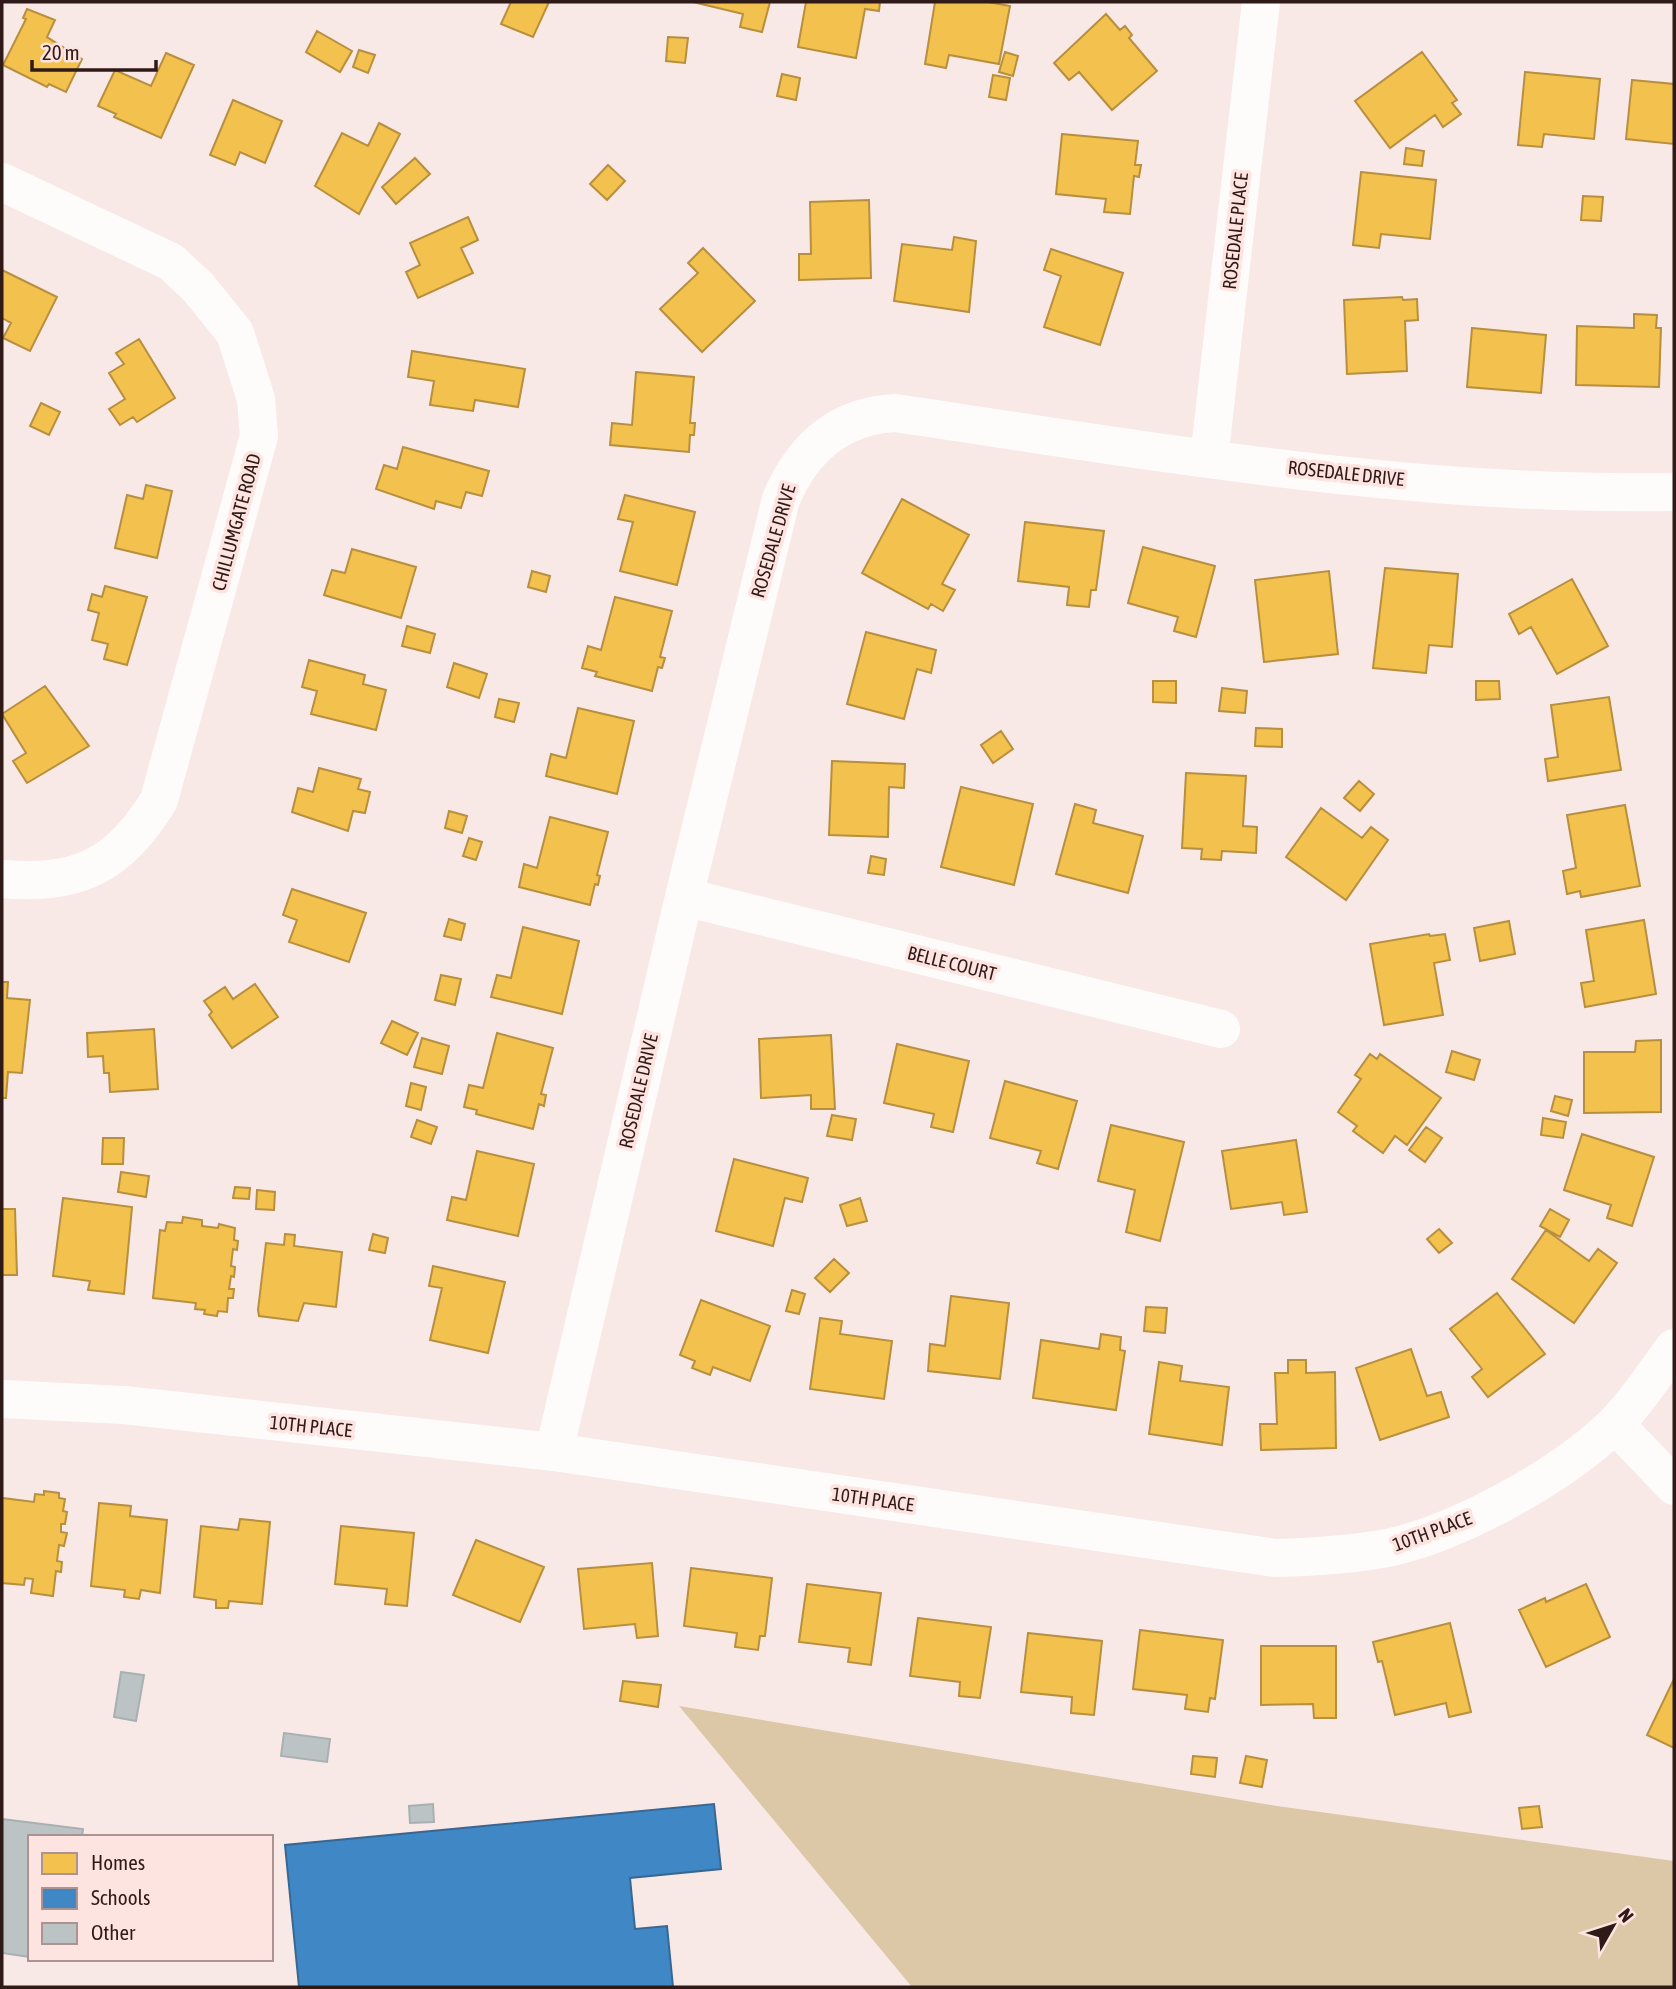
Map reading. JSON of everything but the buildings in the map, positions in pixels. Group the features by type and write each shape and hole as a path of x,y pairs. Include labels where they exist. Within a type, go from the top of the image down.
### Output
{"street":[{"name":"ROSEDALE PLACE","path":"1209,459 1261,2"},
{"name":"CHILLUMGATE ROAD","path":"2,183 171,262 198,287 235,333 256,399 259,436 159,800 140,831 118,853 87,872 54,879 2,879"},
{"name":"ROSEDALE DRIVE","path":"554,1452 684,897 781,499 790,477 826,435 845,423 871,414 895,413 1209,459 1575,493 1674,492"},
{"name":"BELLE COURT","path":"684,897 1221,1029"},
{"name":"10TH PLACE","path":"2,1399 124,1405 554,1452 1275,1558 1338,1556 1377,1550 1440,1530 1492,1508 1563,1466 1615,1424 1674,1348"},
{"path":"1615,1424 1674,1486"}],"shaded area":[{"path":"679,1706 1277,1806 1674,1861 1674,1987 912,1987"}]}
